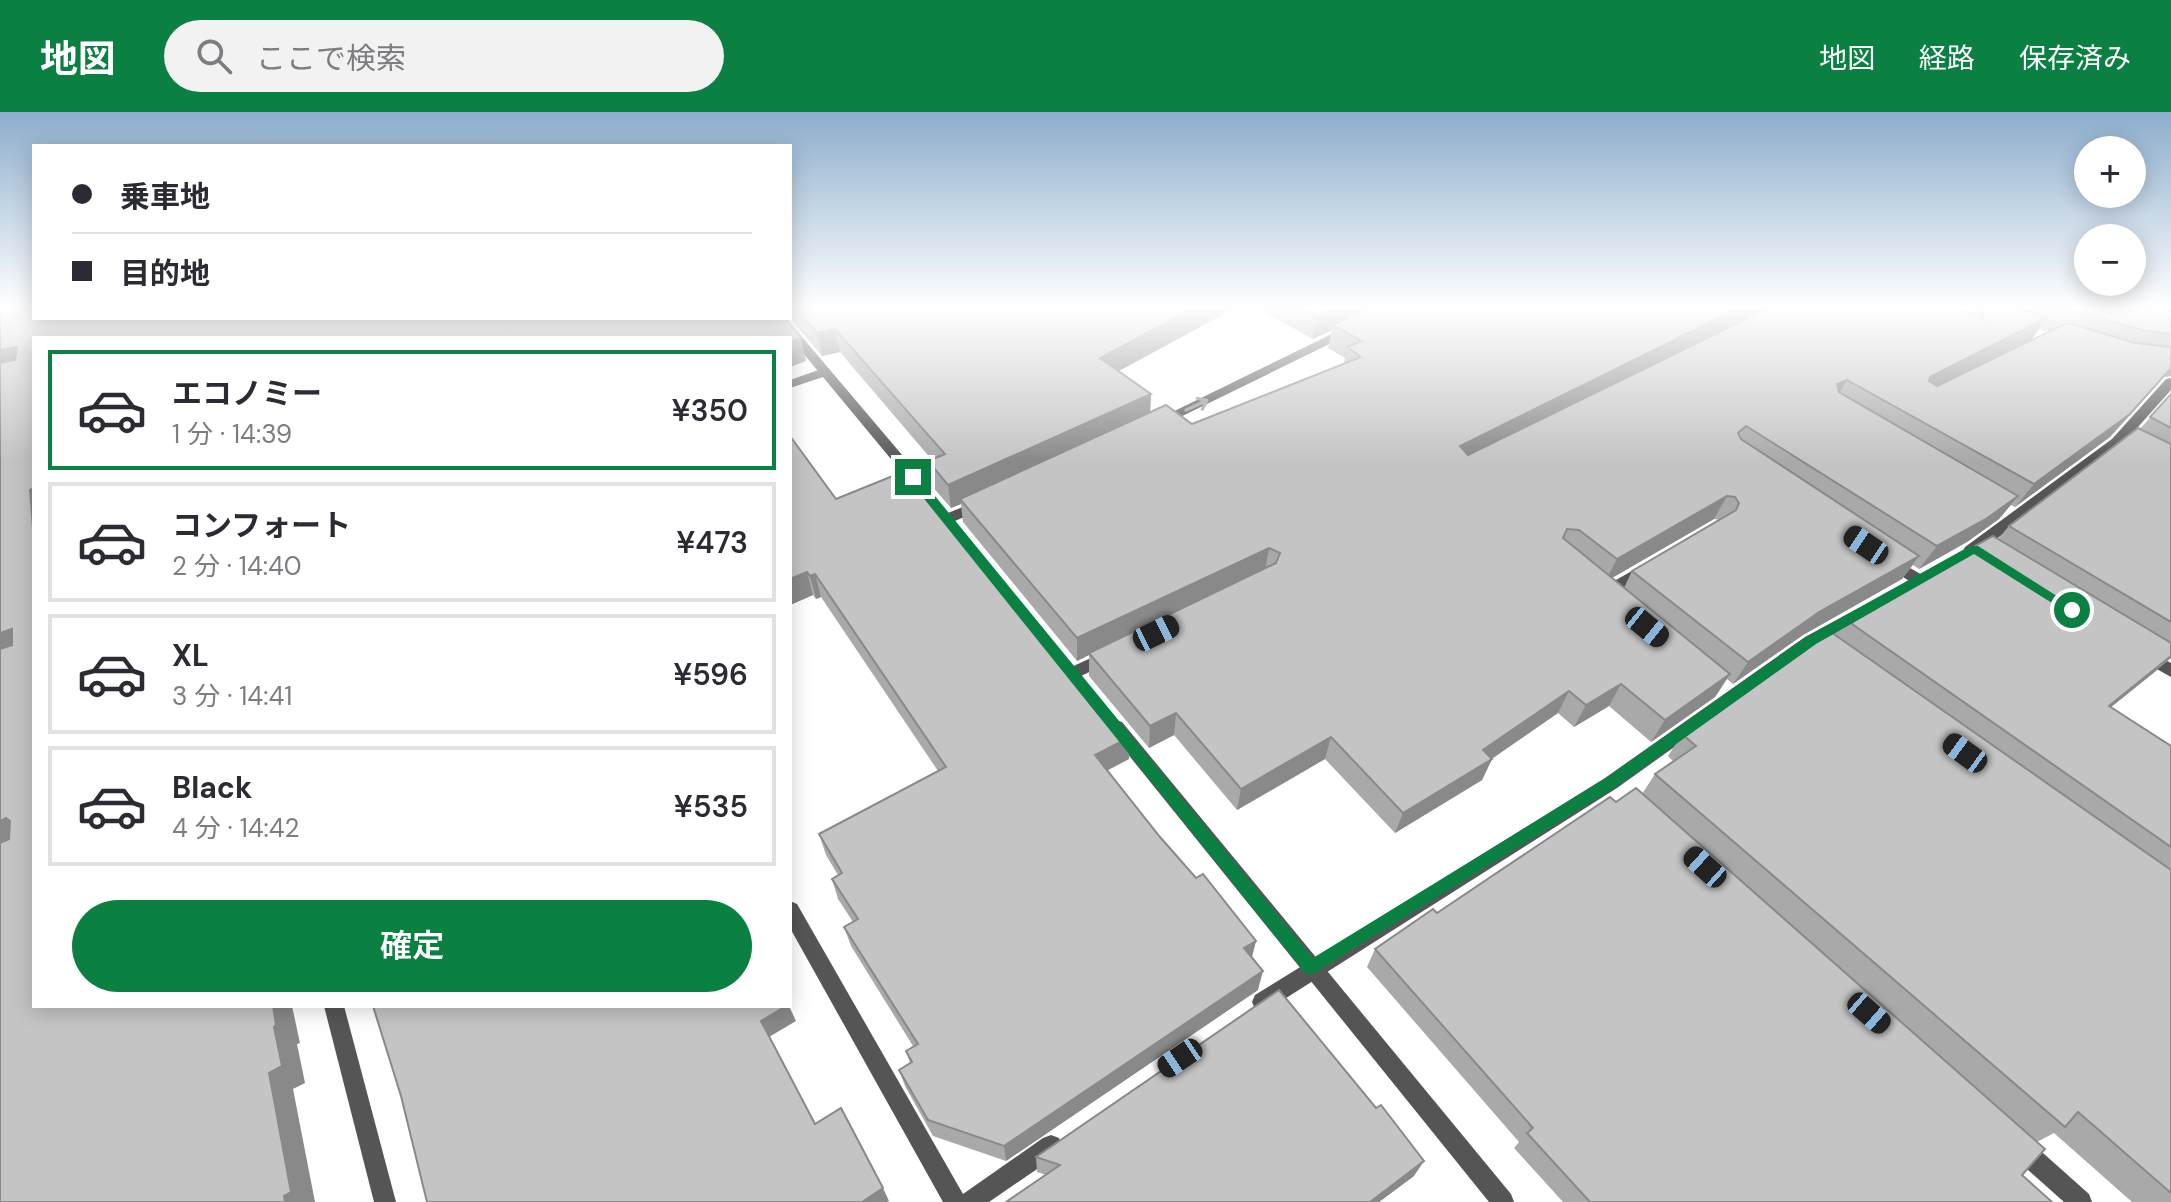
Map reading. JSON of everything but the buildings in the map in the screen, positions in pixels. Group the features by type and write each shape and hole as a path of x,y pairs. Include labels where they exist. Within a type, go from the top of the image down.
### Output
{"street":[{"path":"813,359 944,514 991,500"},
{"path":"1146,428 1288,359"},
{"path":"792,383 824,372"},
{"path":"1974,554 2011,515 2123,446 2171,382"},
{"path":"1879,554 1919,580"},
{"path":"1605,593 1667,556"},
{"path":"1245,1013 1311,968 1616,788 1727,692 1817,645 1878,603"},
{"path":"1073,673 1128,646"},
{"path":"2132,647 2171,671"},
{"path":"1103,710 1503,1202"},
{"path":"792,914 955,1202"},
{"path":"335,1008 385,1202"},
{"path":"1999,1129 2081,1202"},
{"path":"970,1202 1075,1130"}],"route":[{"path":"913,477 1311,968 1611,783 1811,641 1974,549 2072,610"}]}
